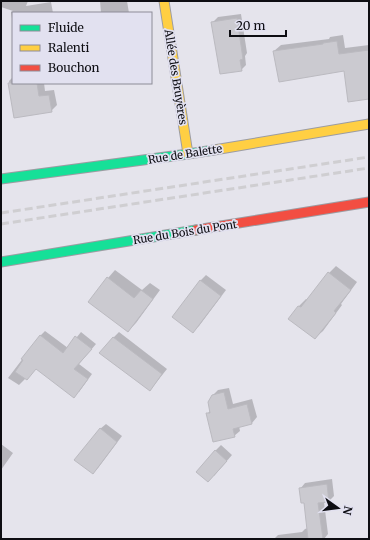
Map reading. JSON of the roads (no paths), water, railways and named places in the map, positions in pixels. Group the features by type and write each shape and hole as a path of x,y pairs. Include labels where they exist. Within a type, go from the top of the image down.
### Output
{"street":[{"name":"Allée des Bruyères","path":"164,1 188,154"},
{"name":"Rue de Balette","path":"1,179 188,154 369,124"},
{"name":"Rue du Bois du Pont","path":"1,262 369,202"}],"railway":[{"path":"1,213 369,157"},
{"path":"1,224 369,168"}]}
